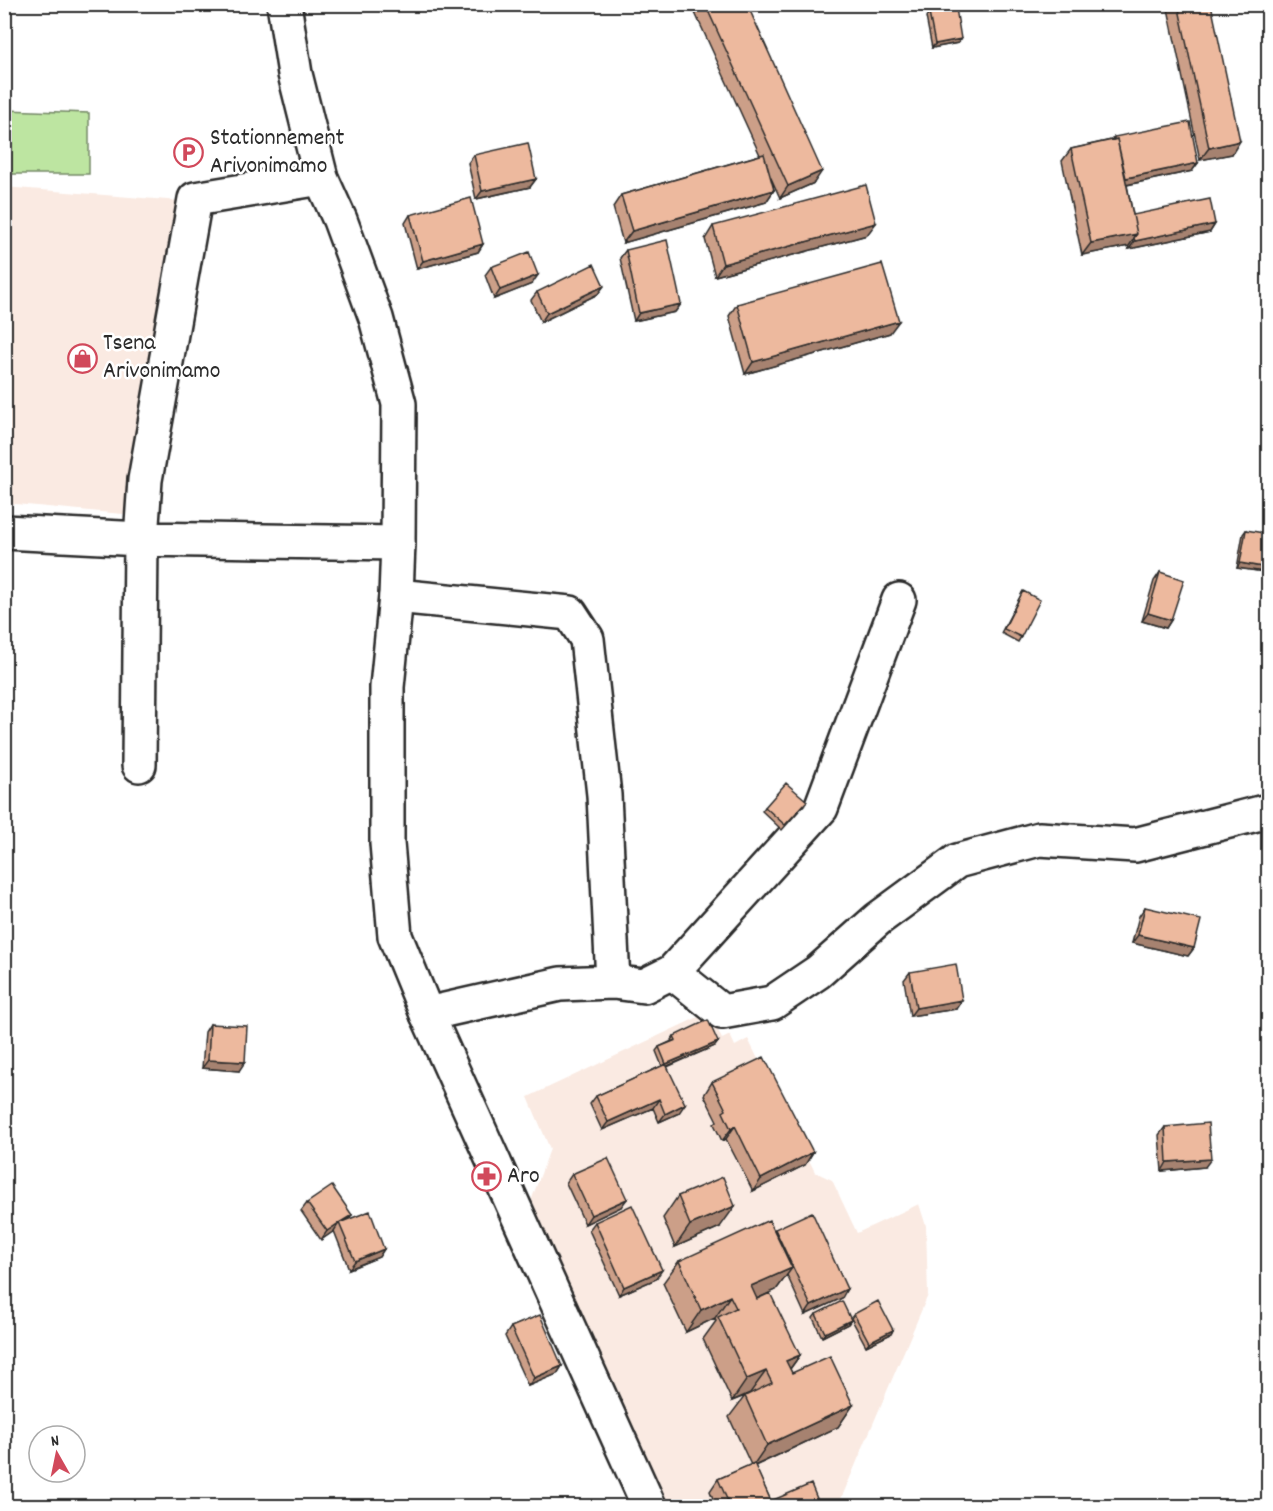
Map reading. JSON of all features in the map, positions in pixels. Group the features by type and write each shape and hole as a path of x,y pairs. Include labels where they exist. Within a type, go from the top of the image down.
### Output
{"street":[{"path":"284,4 295,74 321,178 340,220 376,318 399,404 396,596 387,687 387,843 395,936 427,1014 649,1506"},
{"path":"139,765 141,539 145,480 195,199 321,178"},
{"path":"4,532 141,539 398,543"},
{"path":"396,596 570,613 587,639 604,795 613,982"},
{"path":"427,1014 560,984 613,982 644,986 672,972 821,808 899,600"},
{"path":"672,972 722,1012 772,1002 818,972 878,919 957,861 1039,839 1135,844 1269,811"}],"shaded area":[{"name":"Tsena Arivonimamo","path":"4,187 180,201 133,515 5,503"},
{"path":"709,1012 722,1039 730,1035 735,1046 748,1039 815,1172 832,1180 857,1233 919,1204 926,1226 928,1295 838,1506 662,1506 527,1212 550,1149 528,1097"}],"green space":[{"path":"5,110 89,113 89,174 5,174"}],"building":[{"path":"705,4 747,4 822,171 788,186"},
{"path":"1178,4 1211,4 1240,141 1209,148"},
{"path":"956,8 961,39 935,44 929,13"},
{"path":"1190,122 1198,163 1126,178 1117,139 1114,140 1114,137"},
{"path":"1117,139 1137,234 1091,243 1071,149"},
{"path":"528,143 536,179 482,191 474,155"},
{"path":"764,154 774,190 632,231 621,195"},
{"path":"866,185 876,223 723,264 713,226"},
{"path":"471,198 483,244 423,261 410,215"},
{"path":"1210,199 1215,224 1135,241 1137,234 1133,215"},
{"path":"667,240 681,304 639,313 626,250"},
{"path":"529,252 538,275 500,290 491,267"},
{"path":"594,264 604,286 547,313 537,292"},
{"path":"882,264 899,321 753,362 737,304"},
{"path":"1246,530 1269,534 1268,568 1240,563"},
{"path":"1160,572 1184,580 1171,620 1148,613"},
{"path":"1023,591 1040,600 1021,637 1004,629"},
{"path":"786,783 807,801 785,825 765,807"},
{"path":"1145,907 1201,920 1194,948 1138,935"},
{"path":"956,964 962,1000 916,1008 910,972"},
{"path":"708,1020 718,1042 666,1064 659,1047 676,1040 674,1036"},
{"path":"210,1024 247,1026 245,1062 208,1060"},
{"path":"764,1057 813,1152 761,1179 735,1126 731,1129 723,1112 726,1110 712,1082"},
{"path":"666,1064 685,1104 665,1114 659,1099 608,1122 596,1096"},
{"path":"1208,1123 1211,1159 1167,1162 1165,1127"},
{"path":"608,1158 627,1199 591,1215 572,1174"},
{"path":"723,1177 735,1206 690,1225 678,1196"},
{"path":"332,1186 352,1215 327,1231 307,1203"},
{"path":"632,1205 662,1270 624,1287 595,1222"},
{"path":"370,1211 384,1249 355,1261 339,1223"},
{"path":"812,1212 847,1289 811,1306 775,1229"},
{"path":"769,1220 792,1268 751,1286 757,1299 770,1293 800,1355 786,1361 792,1373 830,1356 853,1405 767,1445 745,1396 772,1383 766,1371 747,1379 718,1317 736,1308 730,1296 701,1310 679,1261"},
{"path":"842,1301 851,1320 825,1333 816,1314"},
{"path":"878,1301 893,1330 869,1342 854,1314"},
{"path":"540,1315 562,1366 534,1378 511,1327"},
{"path":"754,1463 771,1501 811,1484 820,1506 730,1506 718,1479"}],"place":[{"name":"Stationnement Arivonimamo","path":"189,153"},
{"name":"Tsena Arivonimamo","path":"82,358"},
{"name":"Aro","path":"486,1177"}]}
